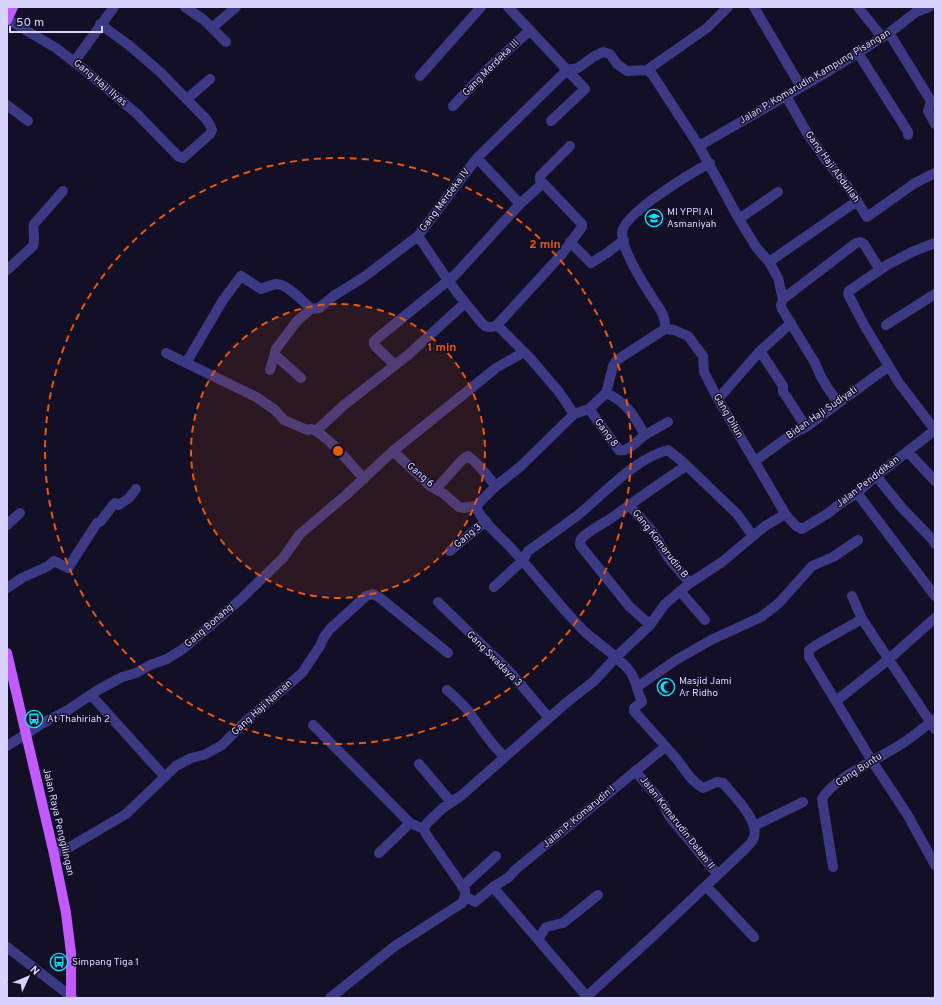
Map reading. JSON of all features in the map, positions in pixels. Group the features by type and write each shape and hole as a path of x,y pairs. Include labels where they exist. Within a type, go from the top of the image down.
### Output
{"main road":[{"path":"7,20 13,7"},
{"name":"Jalan Raya Penggilingan","path":"7,653 54,854 66,913 72,997"}],"street":[{"path":"74,62 100,24 114,7"},
{"path":"185,7 204,20 226,42"},
{"path":"212,28 236,7"},
{"path":"420,76 481,7"},
{"path":"508,7 585,89 551,121"},
{"path":"567,70 578,68 603,52 610,54 617,64 627,71 647,70 707,28 728,7"},
{"path":"754,7 801,87"},
{"path":"858,7 885,35 931,101 928,111 935,124"},
{"name":"Jalan P. Komarudin Kampung Pisangan","path":"700,146 858,54 916,12 929,7"},
{"name":"Gang Haji Ilyas","path":"7,20 56,48 74,62 136,113 178,157 183,158 210,134 212,130 206,119 187,100"},
{"path":"100,24 130,46 160,72 187,100 210,79"},
{"name":"Gang Merdeka III","path":"454,106 489,68 530,30"},
{"path":"858,54 905,127 908,135"},
{"name":"Gang Merdeka IV","path":"270,370 282,341 297,321 311,309 319,308 364,277 418,236 477,158 567,70"},
{"path":"647,70 652,74 700,146 738,219 778,278 783,299 781,305 782,309 815,363 820,376 838,402"},
{"name":"Gang Haji Abdullah","path":"786,96 807,133 848,187 867,217 915,183 935,172"},
{"path":"7,105 28,121"},
{"path":"418,236 465,304 484,325 491,327 497,325 562,254 582,225 540,180 540,176 570,146"},
{"path":"477,158 520,204"},
{"path":"436,489 459,507 463,508 476,506 496,486 521,466 574,414 589,409 606,393 613,366 616,361 666,329 666,319 637,271 626,249 622,231 626,223 642,208 684,177 710,163"},
{"path":"395,365 376,347 374,342 448,281 520,204 543,183"},
{"path":"7,270 33,246 35,241 33,228 34,224 63,191"},
{"path":"738,219 778,192"},
{"path":"768,262 857,201"},
{"path":"570,242 591,262 607,253 624,240"},
{"path":"783,299 856,243 860,242 864,244 880,270"},
{"path":"935,243 912,252 880,270 849,291 848,294 864,325 889,366 935,430"},
{"path":"186,363 223,300 241,276 261,289 270,285 278,284 296,294 311,309"},
{"path":"886,325 935,294"},
{"path":"316,431 344,405 408,355 465,304"},
{"path":"718,399 760,351 791,323"},
{"path":"497,325 524,352 558,392 574,414"},
{"name":"Gang Dilun","path":"666,329 678,331 688,336 703,356 704,372 718,399 786,515"},
{"path":"760,351 783,386 783,392 806,426"},
{"name":"Gang Bonang","path":"7,746 43,723 68,710 98,690 122,677 136,673 150,665 167,660 198,638 284,558 300,534 364,479 393,451 496,368 524,352"},
{"path":"166,353 260,400 275,410 284,420 305,430 311,429 316,431 333,446 364,479"},
{"path":"275,355 301,378"},
{"name":"Bidan Haji Sudiyati","path":"755,461 889,366"},
{"path":"606,393 617,398 626,406 637,420 645,435 668,422"},
{"name":"Gang 8","path":"589,409 618,450 625,450 645,435"},
{"name":"Jalan Pendidikan","path":"786,515 799,528 802,529 857,493 876,476 935,430"},
{"path":"494,587 523,560 528,551 578,515 635,467 651,457 668,450 737,514 753,536"},
{"name":"Gang 6","path":"393,451 430,486 436,489 462,460 468,456 477,463 496,486"},
{"path":"908,452 935,481"},
{"path":"650,625 629,606 580,545 581,539 656,485 686,466"},
{"path":"876,476 903,509 935,544"},
{"path":"7,588 22,578 48,566 54,561 68,568 97,523 101,521 115,503 119,505 129,498 136,489"},
{"path":"857,493 935,596"},
{"name":"Gang Komarudin B","path":"630,505 653,532 670,558 690,583"},
{"path":"476,506 477,510 486,521 523,560 566,612 601,647 616,657 628,669 633,676 642,702 634,708 634,711 674,756 685,772 703,788 717,782 724,783 749,816 754,826 754,838 746,848 587,998 493,887"},
{"path":"7,525 20,513"},
{"path":"464,891 426,834 424,828 427,823 451,802 462,795 549,718 594,681 616,657 650,625 665,604 680,591 722,562 765,526 786,515"},
{"name":"Gang 3","path":"450,551 486,521"},
{"path":"637,687 676,660 711,640 761,617 779,603 812,566 833,557 858,540"},
{"path":"680,591 705,620"},
{"name":"Gang Haji Naman","path":"54,854 68,848 126,814 176,766 190,758 209,753 233,736 247,720 302,673 330,629 366,596 372,594 380,598 448,653"},
{"path":"852,596 862,618 933,723"},
{"name":"Gang Swadaya 3","path":"438,602 500,662 549,718"},
{"path":"862,618 809,650 809,657 872,761 907,814 935,865"},
{"path":"836,701 889,659 935,618"},
{"path":"447,690 465,708 498,752 505,757"},
{"path":"91,695 165,777"},
{"name":"Gang Buntu","path":"832,867 822,800 839,781 902,744 933,723"},
{"path":"313,725 410,823 424,828"},
{"name":"Jalan P. Komarudin I","path":"464,891 475,902 493,887 509,877 515,870 665,747"},
{"path":"419,764 451,802"},
{"name":"Jalan Komarudin Dalam II","path":"635,771 662,802 669,816 718,875"},
{"path":"754,826 803,802"},
{"path":"379,853 410,823"},
{"path":"330,998 395,946 462,903 464,891 496,856"},
{"path":"706,886 754,937"},
{"path":"538,940 546,927 563,923 598,896"},
{"path":"7,947 72,997"}],"place":[{"name":"MI YPPI Al Asmaniyah","path":"654,218"},
{"name":"Masjid Jami Ar Ridho","path":"666,687"},
{"name":"At Thahiriah 2","path":"34,719"},
{"name":"Simpang Tiga 1","path":"59,962"}]}
